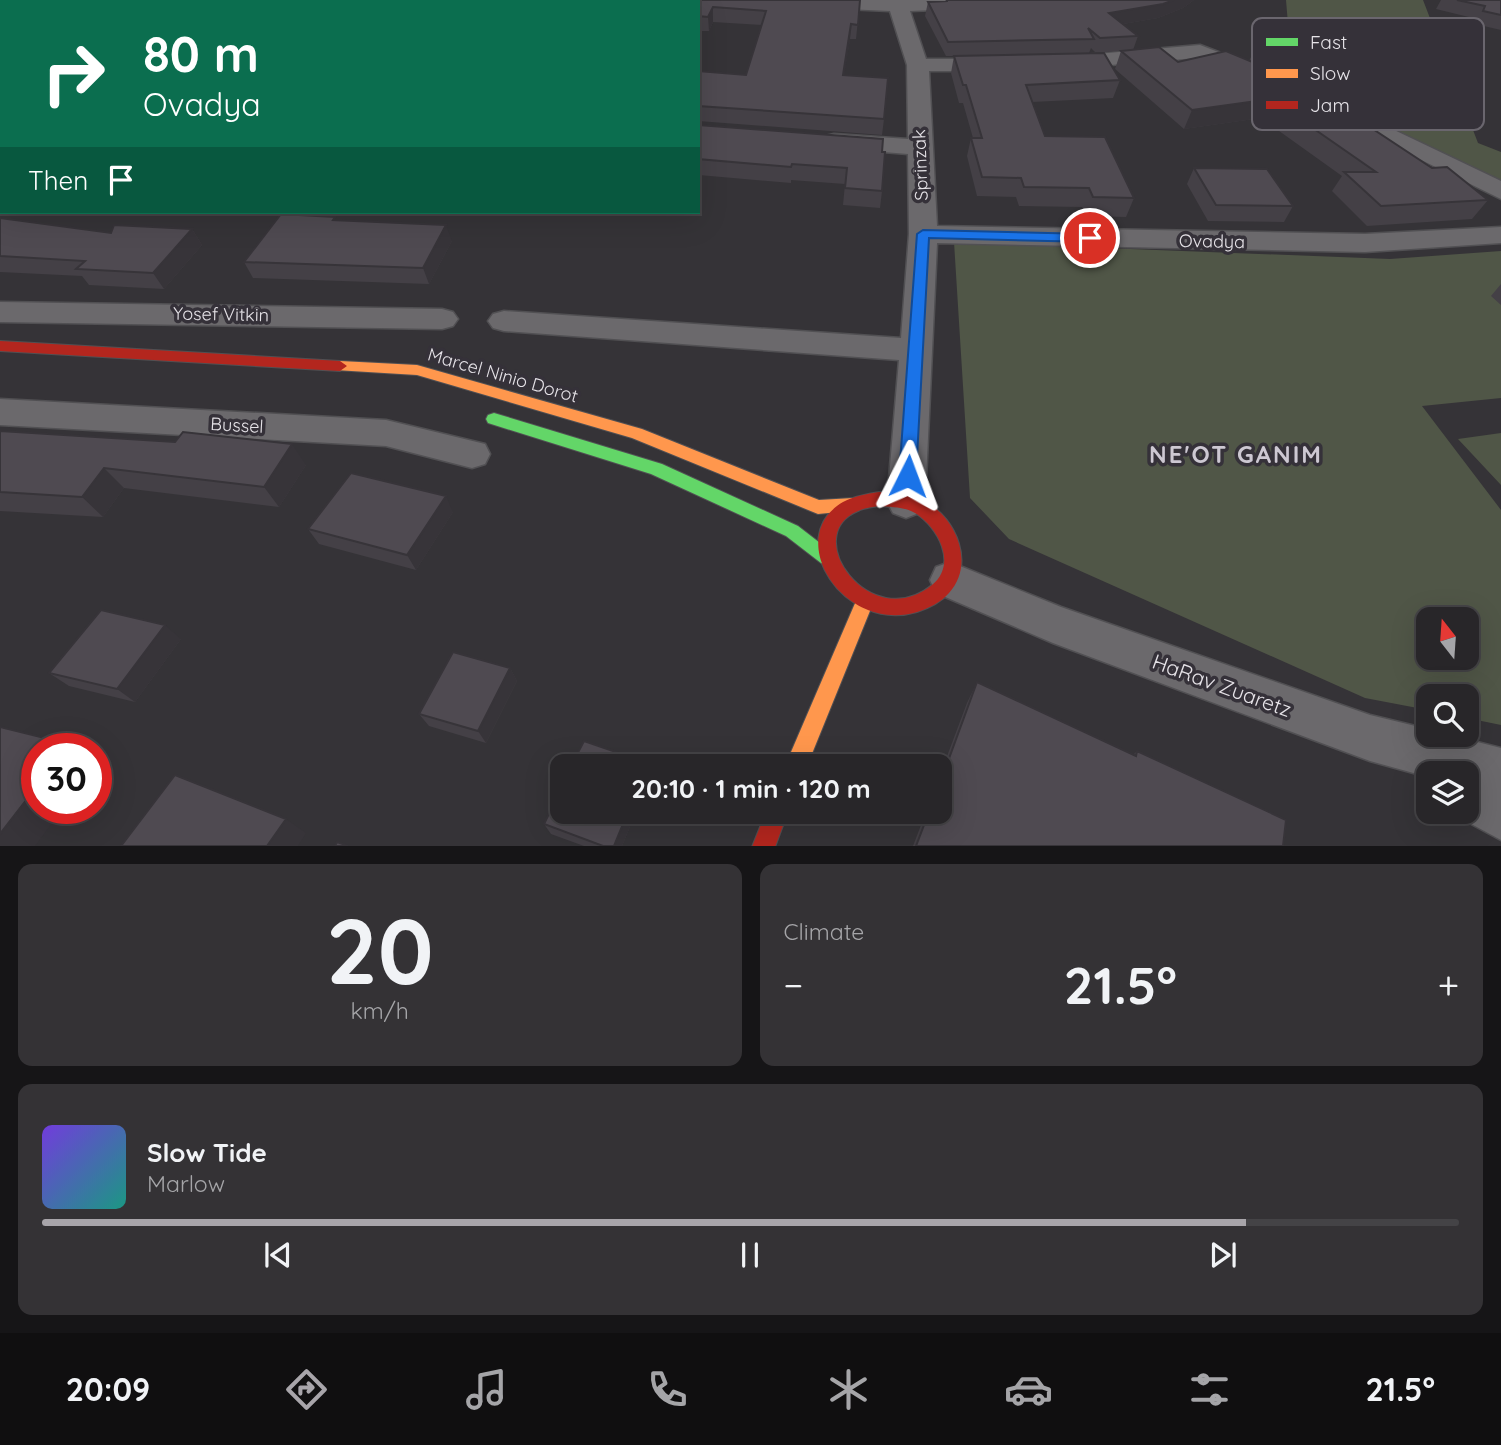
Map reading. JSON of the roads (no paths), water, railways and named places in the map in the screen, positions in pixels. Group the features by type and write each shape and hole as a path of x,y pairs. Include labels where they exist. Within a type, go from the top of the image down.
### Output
{"street":[{"path":"779,0 897,3 1040,0"},
{"name":"Sprinzak","path":"897,3 918,65 923,234 906,502"},
{"path":"1039,64 1113,61 1200,51 1252,73"},
{"path":"918,65 1015,65"},
{"path":"1375,130 1501,191"},
{"path":"808,139 919,146"},
{"name":"Ovadya","path":"923,234 1365,243 1501,235"},
{"name":"Yosef Vitkin","path":"0,312 442,319"},
{"path":"504,321 915,350"},
{"name":"Marcel Ninio Dorot","path":"0,346 417,370 636,433 818,507 853,505"},
{"name":"Bussel","path":"0,412 386,433 472,454"},
{"path":"472,412 656,469 792,531 827,558"},
{"path":"879,499 906,502 926,511 941,525 951,542 955,561 950,580 937,596 915,606 890,609 865,601 847,591 834,575 827,558 825,542 830,527 853,505 879,499"},
{"name":"HaRav Zuaretz","path":"950,580 1053,624 1370,738 1501,772"},
{"path":"801,754 865,601"},
{"path":"1370,738 1416,766"},
{"path":"1479,802 1501,815"},
{"path":"763,846 772,824"}],"district":[{"name":"NE'OT GANIM","path":"1236,454"}]}
